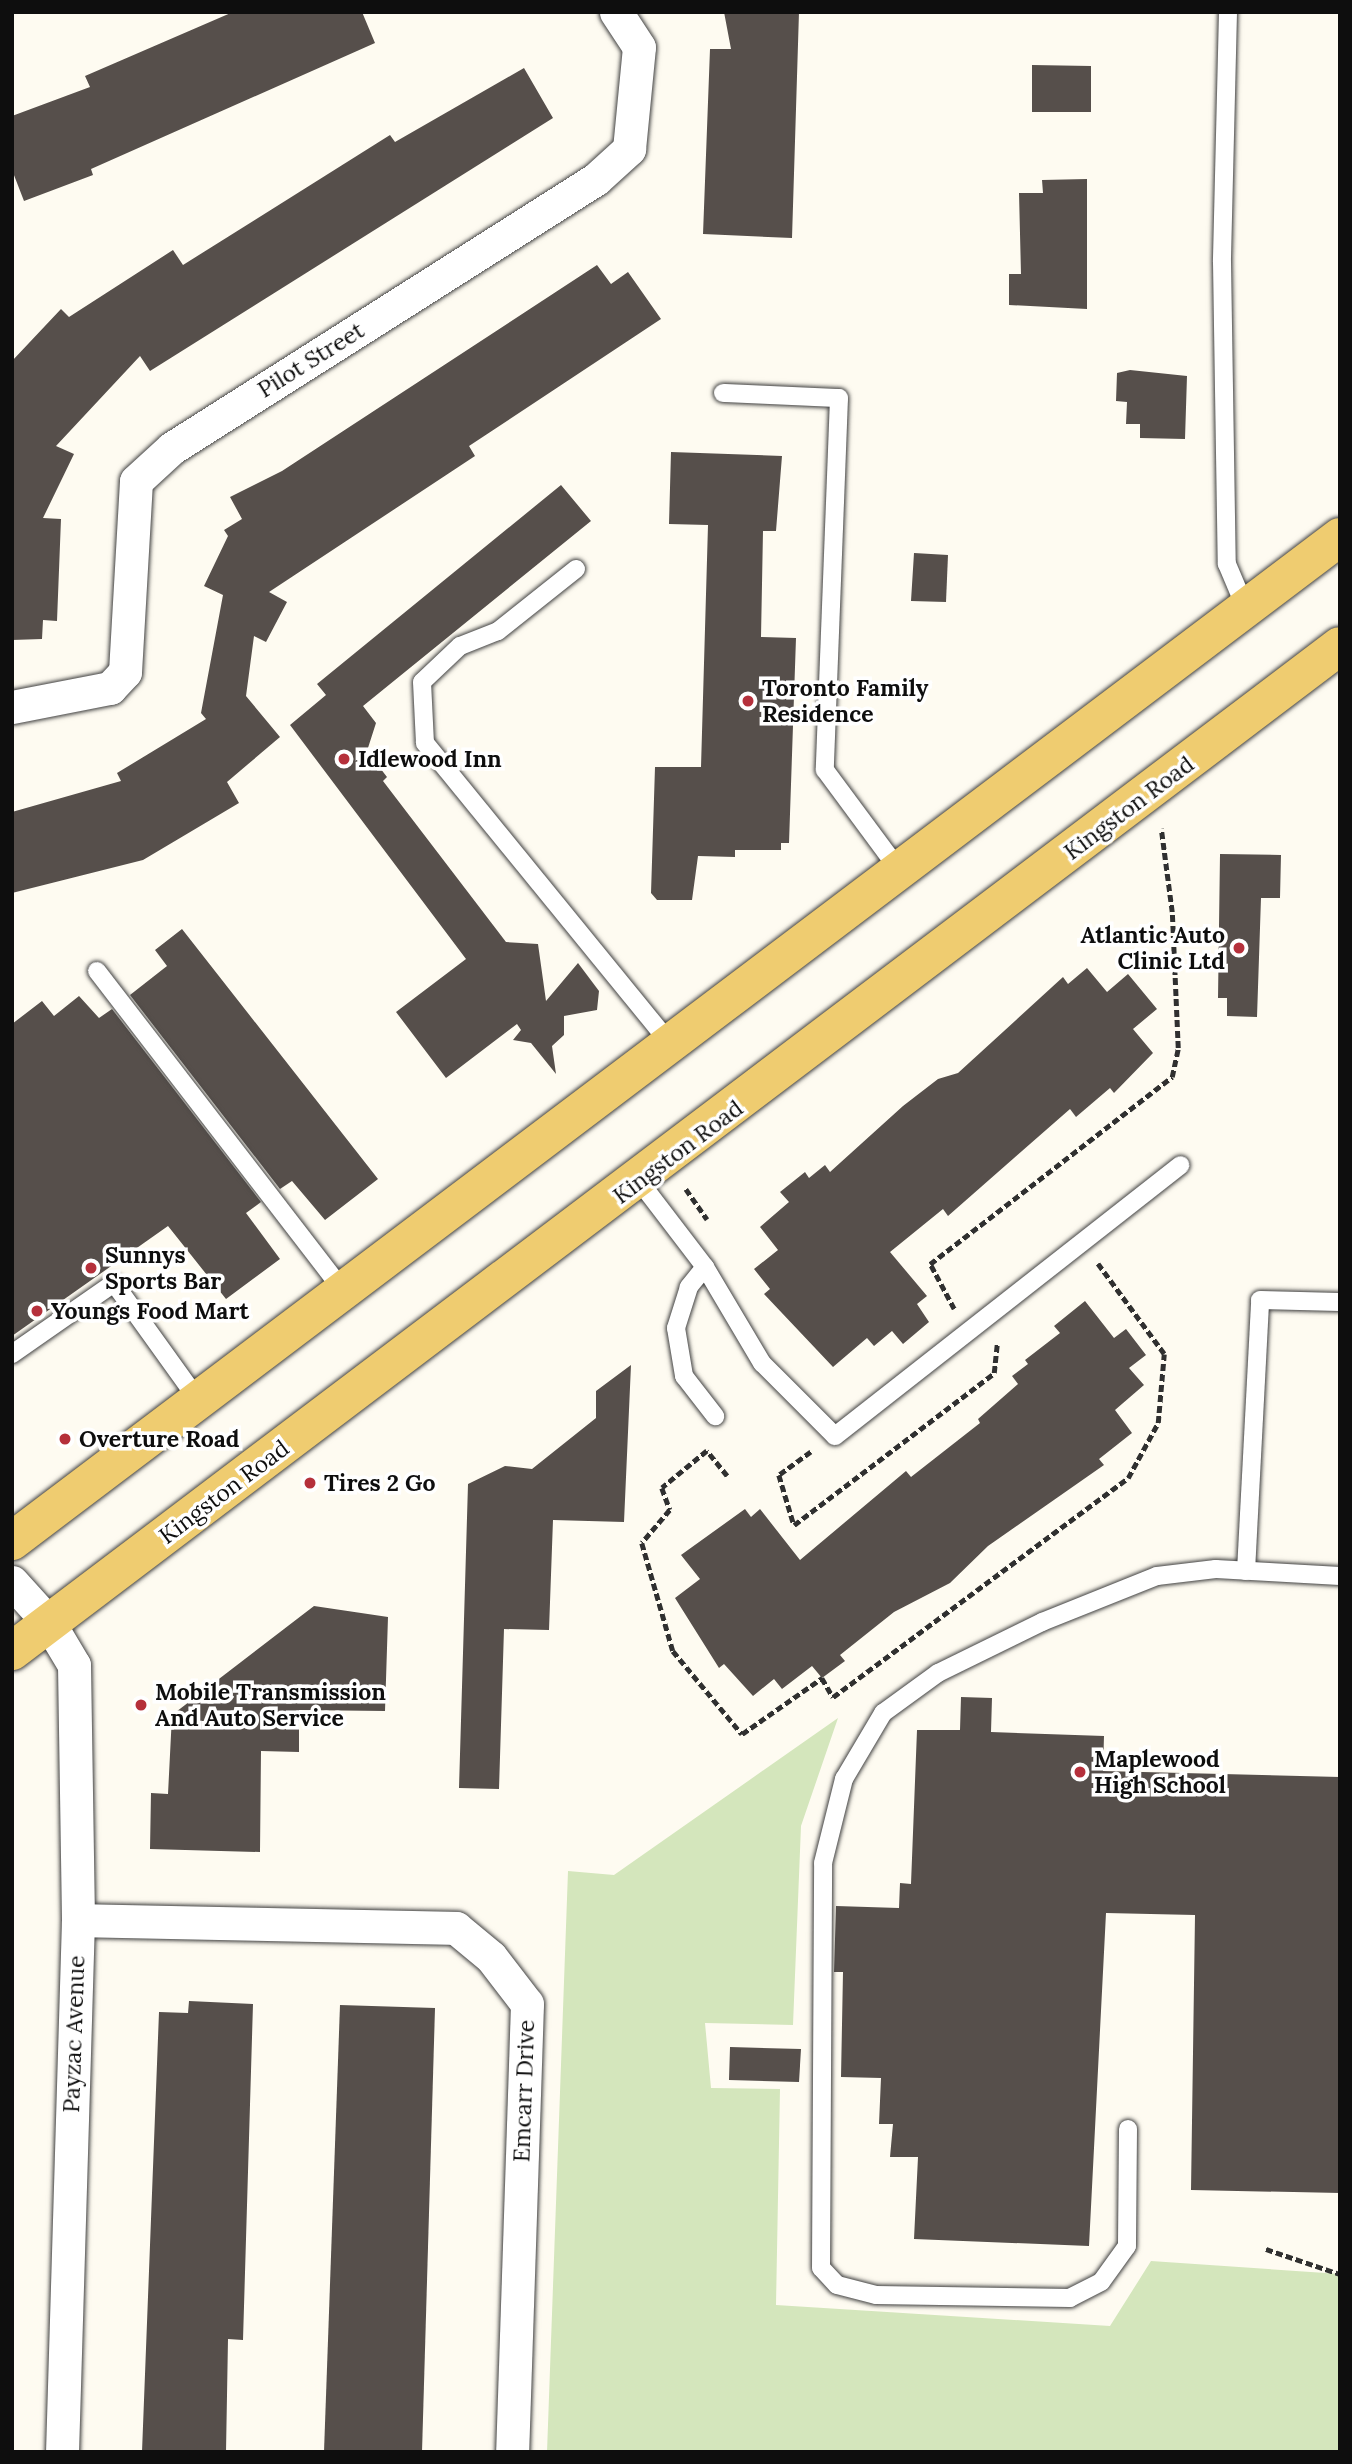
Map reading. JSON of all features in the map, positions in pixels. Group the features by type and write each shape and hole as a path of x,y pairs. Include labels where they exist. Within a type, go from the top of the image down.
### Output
{"main road":[{"path":"12,1541 1340,537"},
{"name":"Kingston Road","path":"12,1651 640,1182 1340,646"}],"street":[{"name":"Pilot Street","path":"12,707 110,688 125,672 136,481 172,448 596,179 629,149 639,47 616,12"},
{"path":"12,1582 49,1623"},
{"name":"Payzac Avenue","path":"49,1623 74,1665 78,1920 62,2452"},
{"name":"Emcarr Drive","path":"78,1920 456,1928 491,1957 527,2004 512,2452"}],"lane":[{"path":"1228,12 1222,262 1227,564 1246,609"},
{"path":"723,393 839,398 825,770 898,870"},
{"path":"576,569 498,631 460,646 422,682 425,743 670,1043"},
{"path":"97,971 343,1290"},
{"path":"640,1182 705,1268 762,1363 835,1436 1181,1165"},
{"path":"705,1268 689,1287 676,1328 684,1376 715,1416"},
{"path":"12,1354 114,1283 198,1400"},
{"path":"1245,1570 1261,1300 1340,1303"},
{"path":"1128,2129 1127,2246 1101,2282 1070,2298 876,2295 837,2285 821,2268 818,2212 823,1863 844,1779 883,1713 938,1673 1042,1622 1157,1576 1245,1570 1340,1576"}],"path":[{"path":"944,1316 954,1308 930,1264 1172,1077 1178,1048 1172,912 1160,824"},
{"path":"684,1186 710,1224"},
{"path":"727,1476 707,1451 662,1488 670,1510 642,1543 673,1651 742,1734 822,1678 833,1697 1128,1478 1158,1423 1164,1354 1093,1257"},
{"path":"811,1452 779,1475 794,1525 994,1373 999,1328"},
{"path":"1266,2249 1340,2274"}],"green space":[{"path":"838,1718 801,1826 793,2025 705,2023 711,2088 780,2089 776,2305 1110,2326 1151,2261 1340,2274 1340,2452 547,2452 568,1871 614,1875"}],"building":[{"path":"233,12 362,12 375,43 91,169 93,175 24,201 12,170 12,116 90,87 85,76"},
{"path":"724,12 799,12 792,238 703,234 710,49 731,49"},
{"path":"1032,65 1091,66 1091,112 1032,112"},
{"path":"524,68 553,118 150,371 140,356 56,446 74,454 43,518 61,519 57,621 43,620 42,639 12,640 12,361 61,309 69,317 173,250 183,265 390,135 395,142"},
{"path":"1087,179 1087,309 1009,305 1009,274 1021,274 1019,193 1043,193 1042,180"},
{"path":"597,265 611,284 628,272 661,319 469,446 475,456 269,592 287,602 266,642 254,636 246,696 280,737 227,782 239,803 143,860 12,893 12,812 121,781 117,773 206,719 201,713 223,595 204,586 228,536 224,530 242,519 230,497 282,471"},
{"path":"1130,370 1187,376 1185,439 1140,438 1140,424 1126,424 1127,402 1116,401 1117,373"},
{"name":"Toronto Family Residence","path":"671,452 782,456 776,531 763,531 761,637 796,638 789,843 781,843 781,850 735,850 735,857 698,856 692,900 657,900 651,893 655,767 701,767 708,525 669,524"},
{"name":"Idlewood Inn","path":"561,485 591,521 363,706 376,723 367,751 387,777 383,781 506,942 538,944 546,1001 578,963 599,991 597,1010 564,1016 564,1035 552,1046 556,1074 531,1043 513,1040 521,1030 517,1024 446,1078 396,1012 466,959 290,725 326,695 317,684"},
{"path":"914,553 948,555 946,602 911,601"},
{"name":"Atlantic Auto Clinic Ltd","path":"1220,854 1281,855 1280,898 1261,898 1257,1017 1227,1016 1227,998 1218,998"},
{"path":"182,929 378,1179 325,1220 292,1181 280,1189 130,995 167,966 155,950"},
{"path":"1087,968 1107,992 1128,974 1157,1009 1133,1029 1153,1053 1114,1093 1110,1088 1076,1117 1070,1109 948,1216 943,1209 890,1252 927,1296 917,1304 929,1322 903,1344 892,1331 874,1346 867,1338 833,1367 764,1294 770,1289 754,1269 778,1250 760,1227 789,1202 780,1192 805,1172 809,1178 825,1165 830,1172 903,1106 938,1079 958,1073 1063,977 1068,984"},
{"path":"79,996 99,1018 112,1009 261,1202 246,1213 280,1259 226,1299 168,1226 12,1336 12,1024 42,1001 54,1016"},
{"path":"1085,1301 1114,1338 1126,1329 1146,1355 1129,1368 1144,1385 1115,1410 1132,1433 1099,1459 1104,1465 988,1546 950,1583 894,1612 840,1655 845,1661 822,1678 812,1666 782,1689 774,1679 753,1696 724,1664 719,1668 675,1598 700,1579 681,1555 745,1509 751,1517 760,1509 800,1560 906,1471 911,1477 980,1423 978,1419 1018,1384 1012,1376 1028,1364 1025,1360 1060,1333 1054,1326"},
{"path":"631,1365 624,1522 553,1520 549,1630 504,1629 499,1789 459,1788 468,1484 505,1466 532,1469 596,1418 596,1391"},
{"path":"314,1606 388,1617 385,1711 299,1710 299,1752 261,1751 260,1852 150,1849 151,1793 168,1794 172,1715"},
{"path":"961,1697 992,1698 991,1732 1104,1736 1103,1771 1340,1777 1340,2193 1191,2190 1195,1915 1106,1913 1089,2246 914,2239 918,2157 890,2157 893,2124 879,2124 881,2078 841,2077 843,1972 834,1972 836,1906 899,1908 900,1883 911,1884 917,1730 960,1730"},
{"path":"189,2001 253,2004 243,2340 228,2339 226,2452 142,2452 159,2012 188,2013"},
{"path":"340,2005 435,2008 422,2452 324,2452"},
{"path":"730,2047 801,2049 799,2082 729,2080"}],"place":[{"name":"Toronto Family Residence","path":"748,701"},
{"name":"Idlewood Inn","path":"344,759"},
{"name":"Atlantic Auto Clinic Ltd","path":"1239,948"},
{"name":"Sunnys Sports Bar","path":"91,1268"},
{"name":"Youngs Food Mart","path":"37,1311"},
{"name":"Overture Road","path":"65,1439"},
{"name":"Tires 2 Go","path":"310,1483"},
{"name":"Mobile Transmission And Auto Service","path":"141,1705"},
{"name":"Maplewood High School","path":"1080,1772"}]}
